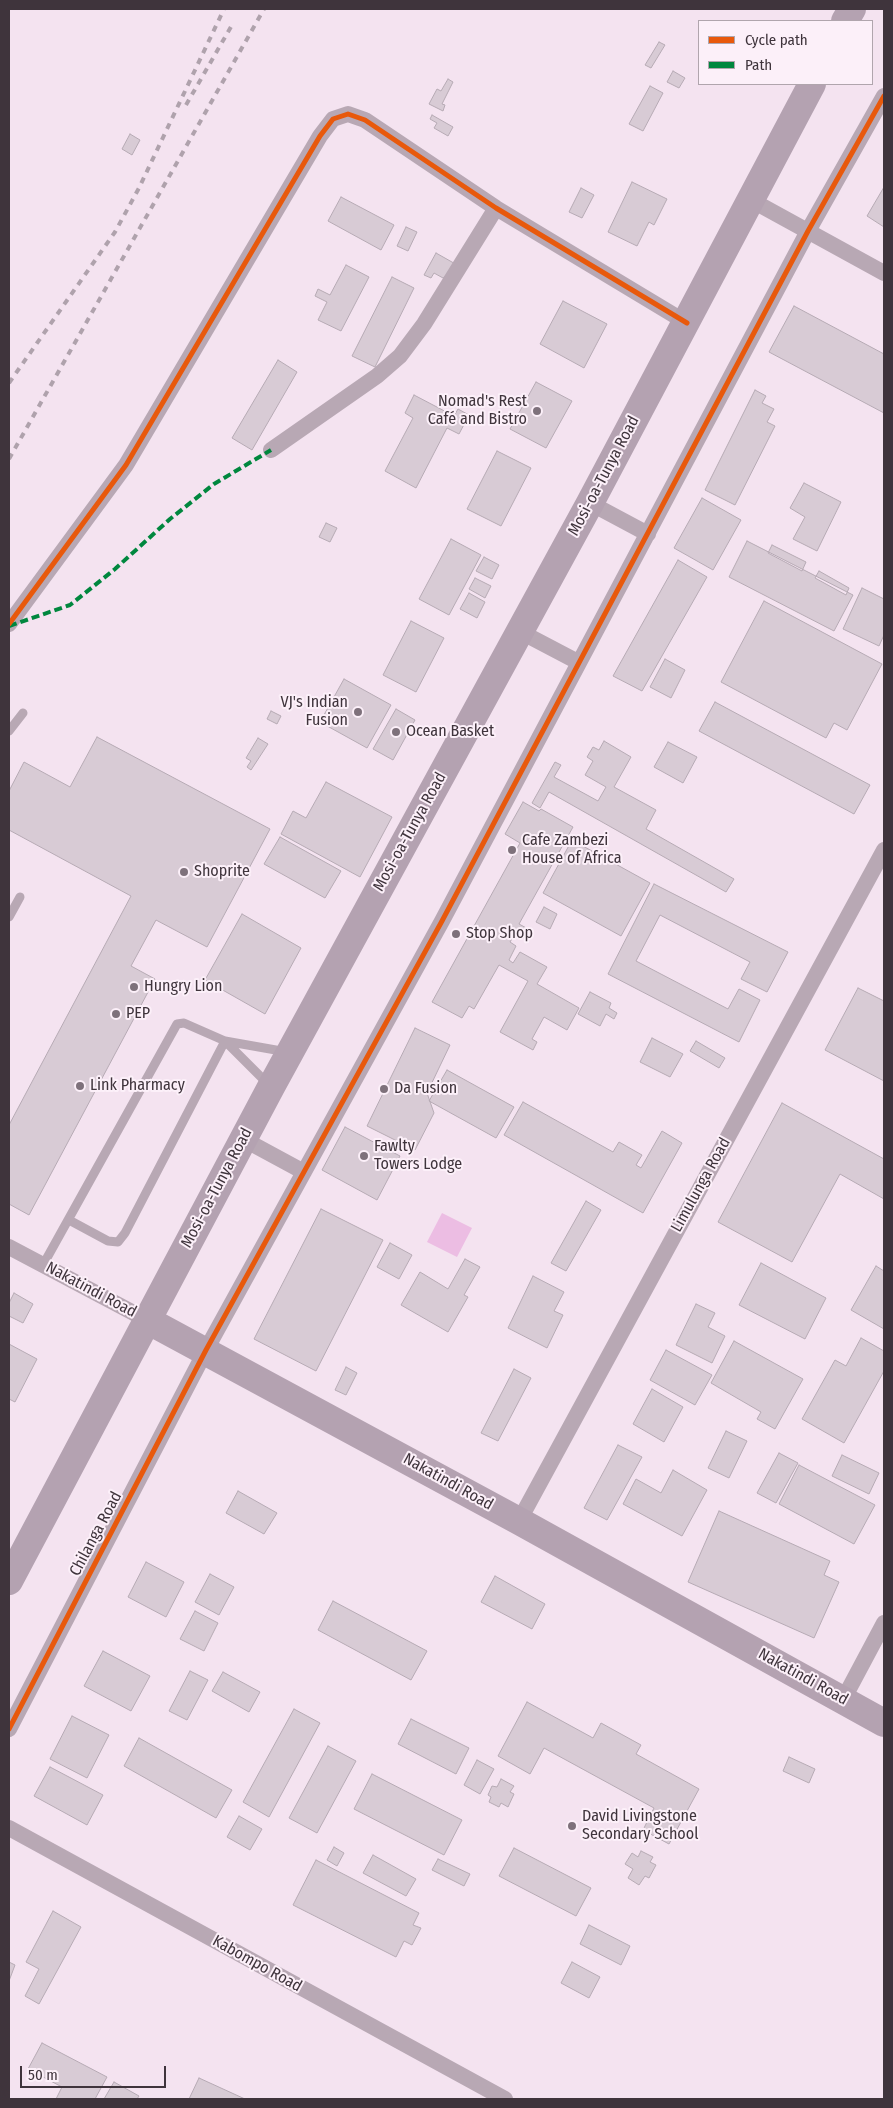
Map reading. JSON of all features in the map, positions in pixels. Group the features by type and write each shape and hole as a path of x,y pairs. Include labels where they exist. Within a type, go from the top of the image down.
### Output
{"highway":[{"path":"846,20 852,9"},
{"name":"Mosi-oa-Tunya Road","path":"9,1581 271,1087 687,323 811,85"},
{"name":"Nakatindi Road","path":"147,1320 206,1350 519,1521 884,1723"}],"street":[{"name":"Chilanga Road","path":"9,1729 206,1350 442,921 808,231 884,96"},
{"path":"9,624 126,465 320,136 333,119 348,114 365,120 496,208 687,323"},
{"path":"751,200 884,273"},
{"path":"271,450 377,376 400,356 424,324 496,208"},
{"path":"590,503 648,534"},
{"path":"519,631 578,662"},
{"name":"Limulunga Road","path":"519,1521 884,850"},
{"path":"243,1139 304,1172"},
{"name":"Nakatindi Road","path":"9,1247 147,1320"},
{"path":"843,1700 884,1623"},
{"name":"Kabompo Road","path":"9,1828 505,2099"}],"lane":[{"path":"9,731 23,713"},
{"path":"9,917 20,897"},
{"path":"43,1265 177,1024 184,1023 225,1041 290,1052"},
{"path":"225,1041 271,1087"},
{"path":"69,1220 108,1241 118,1242 125,1233 225,1041"}],"shaded area":[{"path":"442,1213 472,1228 457,1257 427,1242"}],"building":[{"path":"659,42 665,45 651,68 645,65"},
{"path":"673,71 685,78 679,88 667,82"},
{"path":"448,79 453,82 442,104 445,105 443,111 429,104 437,89 441,91"},
{"path":"650,86 663,93 643,131 629,124"},
{"path":"432,115 453,127 448,136 434,128 437,123 430,119"},
{"path":"130,134 140,140 132,155 122,149"},
{"path":"632,182 667,199 654,225 649,222 637,246 608,232"},
{"path":"884,187 884,227 867,216"},
{"path":"581,188 594,195 582,218 569,212"},
{"path":"341,197 394,225 381,250 328,221"},
{"path":"406,227 417,232 408,251 397,246"},
{"path":"436,253 459,266 443,278 434,273 431,278 424,275"},
{"path":"346,265 369,277 341,331 318,320 327,302 315,296 318,289 330,295"},
{"path":"392,277 414,288 375,367 352,356"},
{"path":"563,301 607,324 584,368 540,344"},
{"path":"794,306 884,354 884,413 769,352"},
{"path":"278,360 297,372 252,450 232,438"},
{"path":"536,382 572,401 546,448 510,429"},
{"path":"755,390 766,396 762,403 774,409 767,422 775,426 735,505 705,490"},
{"path":"414,395 454,416 458,409 469,415 459,434 447,428 416,488 385,471 413,418 405,413"},
{"path":"497,451 531,468 501,526 467,509"},
{"path":"804,483 841,502 817,551 793,539 805,517 790,508"},
{"path":"702,498 741,520 713,570 674,548"},
{"path":"326,523 337,528 330,542 319,537"},
{"path":"451,539 481,555 449,615 419,599"},
{"path":"747,541 853,595 834,631 729,577"},
{"path":"772,545 806,562 802,571 768,553"},
{"path":"484,557 499,565 492,579 476,571"},
{"path":"678,560 707,577 642,691 613,676"},
{"path":"819,571 849,588 846,595 815,578"},
{"path":"475,578 491,586 485,598 469,589"},
{"path":"862,588 884,599 884,635 879,646 843,629"},
{"path":"469,593 485,602 477,618 460,609"},
{"path":"764,601 882,664 847,730 834,723 826,738 721,682"},
{"path":"411,621 444,638 416,692 383,675"},
{"path":"665,659 685,670 671,698 650,687"},
{"path":"344,679 391,705 367,748 320,722"},
{"path":"715,702 870,785 854,814 699,731"},
{"path":"396,709 415,720 393,760 373,749"},
{"path":"271,711 281,716 277,724 267,719"},
{"path":"97,737 270,829 207,947 156,920 131,966 155,979 29,1215 9,1204 9,1125 131,896 9,830 9,791 24,762 70,787"},
{"path":"258,738 268,744 251,770 247,767 251,761 246,758"},
{"path":"604,741 631,757 614,787 656,810 646,829 734,879 726,892 549,792 540,808 532,803 555,762 561,765 554,777 598,801 606,787 585,775 593,761 587,757 593,747 599,750"},
{"path":"668,742 697,757 683,783 654,767"},
{"path":"326,782 392,817 360,877 281,834 293,811 306,818"},
{"path":"523,802 539,811 541,809 573,827 519,924 530,930 525,939 515,934 510,942 516,946 509,960 513,963 520,952 547,967 537,984 579,1008 567,1030 544,1017 532,1039 537,1042 533,1050 500,1032 528,981 499,965 474,1009 469,1006 462,1018 432,1002 520,843 505,834"},
{"path":"280,837 341,871 325,898 264,864"},
{"path":"572,840 650,883 621,936 543,893"},
{"path":"654,884 788,952 767,992 741,979 750,962 660,915 636,961 728,1009 739,989 760,1000 739,1042 608,974"},
{"path":"544,907 557,914 550,929 536,922"},
{"path":"242,914 301,948 265,1014 205,980"},
{"path":"858,988 884,1001 884,1081 825,1050"},
{"path":"590,992 611,1003 609,1008 617,1013 614,1019 606,1014 600,1026 578,1014"},
{"path":"415,1028 450,1045 427,1093 434,1113 415,1150 367,1126"},
{"path":"652,1038 683,1054 670,1077 640,1062"},
{"path":"696,1041 725,1058 719,1068 690,1051"},
{"path":"447,1070 514,1107 496,1138 429,1101"},
{"path":"523,1102 613,1152 619,1142 642,1155 636,1165 641,1168 662,1131 682,1143 643,1213 504,1135"},
{"path":"782,1103 884,1159 884,1199 840,1174 792,1262 718,1222"},
{"path":"345,1127 400,1156 377,1200 322,1170"},
{"path":"586,1201 601,1210 566,1271 551,1263"},
{"path":"321,1209 383,1240 316,1371 254,1339"},
{"path":"390,1243 412,1255 399,1279 377,1267"},
{"path":"465,1259 480,1267 464,1295 468,1297 448,1332 401,1305 420,1272 448,1289"},
{"path":"761,1263 826,1298 805,1339 739,1305"},
{"path":"876,1266 884,1271 884,1329 851,1310"},
{"path":"533,1276 564,1292 554,1311 563,1315 547,1348 508,1328"},
{"path":"14,1293 33,1304 23,1323 9,1316 9,1303"},
{"path":"696,1304 715,1313 708,1327 725,1336 712,1363 676,1345"},
{"path":"861,1338 884,1351 884,1371 844,1443 802,1419 835,1360 846,1366"},
{"path":"734,1341 803,1379 775,1429 757,1419 761,1412 711,1383"},
{"path":"9,1344 37,1359 15,1402 9,1399"},
{"path":"666,1350 712,1375 695,1405 650,1380"},
{"path":"346,1367 357,1373 346,1395 335,1390"},
{"path":"514,1369 531,1378 498,1441 481,1433"},
{"path":"652,1389 683,1407 664,1442 633,1424"},
{"path":"726,1431 747,1441 729,1478 708,1468"},
{"path":"618,1445 642,1457 607,1520 584,1508"},
{"path":"779,1453 798,1463 776,1503 757,1493"},
{"path":"842,1455 879,1473 869,1494 832,1476"},
{"path":"799,1465 875,1505 854,1544 779,1504"},
{"path":"673,1470 707,1490 682,1536 623,1504 636,1479 661,1493"},
{"path":"238,1491 277,1513 264,1534 226,1513"},
{"path":"719,1511 830,1561 824,1575 839,1582 814,1638 688,1582"},
{"path":"146,1562 184,1582 166,1617 128,1597"},
{"path":"210,1574 234,1587 219,1615 195,1602"},
{"path":"495,1576 545,1604 532,1629 481,1602"},
{"path":"333,1601 427,1651 411,1680 318,1630"},
{"path":"195,1611 218,1623 204,1651 180,1639"},
{"path":"103,1651 150,1676 131,1711 84,1686"},
{"path":"190,1671 208,1680 187,1720 169,1711"},
{"path":"223,1672 260,1692 249,1712 212,1691"},
{"path":"527,1702 593,1738 601,1723 641,1745 636,1754 699,1789 669,1844 643,1830 654,1808 544,1748 530,1774 498,1756"},
{"path":"294,1709 320,1723 269,1817 243,1802"},
{"path":"72,1716 109,1735 87,1778 50,1759"},
{"path":"411,1719 469,1748 456,1774 398,1744"},
{"path":"139,1738 232,1790 216,1818 124,1766"},
{"path":"328,1746 356,1761 317,1833 289,1818"},
{"path":"789,1757 815,1769 809,1783 783,1771"},
{"path":"477,1760 494,1769 480,1794 464,1785"},
{"path":"50,1767 103,1795 87,1825 34,1796"},
{"path":"372,1774 462,1820 444,1855 354,1809"},
{"path":"501,1779 514,1786 510,1792 514,1794 508,1807 501,1803 499,1807 489,1802 491,1797 488,1795 492,1786 497,1787"},
{"path":"239,1816 262,1829 250,1850 227,1837"},
{"path":"334,1847 344,1853 337,1866 327,1860"},
{"path":"514,1848 591,1888 576,1916 499,1876"},
{"path":"641,1851 653,1857 650,1862 656,1865 649,1878 645,1876 639,1885 628,1878 633,1869 625,1864 632,1853 638,1857"},
{"path":"373,1855 416,1879 406,1896 363,1873"},
{"path":"438,1859 470,1874 464,1886 432,1870"},
{"path":"316,1860 419,1913 413,1925 421,1928 412,1945 404,1941 396,1957 293,1905"},
{"path":"53,1911 81,1927 39,2004 25,1996 39,1969 26,1962"},
{"path":"589,1925 630,1946 621,1965 580,1944"},
{"path":"9,1962 15,1965 9,1981"},
{"path":"572,1962 600,1977 589,1998 561,1983"},
{"path":"42,2043 107,2077 95,2099 56,2099 62,2087 28,2069"},
{"path":"199,2078 245,2099 189,2099"},
{"path":"114,2082 139,2096 137,2099 104,2099"}],"railway":[{"path":"9,383 115,232 139,188 224,9"},
{"path":"9,459 264,9"},
{"path":"186,105 232,25"}],"marked path":[{"path":"9,626 70,605 115,569 170,519 214,484 271,450"}],"cycle path":[{"path":"9,1729 206,1350 442,921 808,231 884,96"},
{"path":"9,624 126,465 320,136 333,119 348,114 365,120 496,208 687,323"}],"place":[{"name":"Nomad's Rest Café and Bistro","path":"537,411"},
{"name":"VJ's Indian Fusion","path":"358,712"},
{"name":"Ocean Basket","path":"396,732"},
{"name":"Cafe Zambezi House of Africa","path":"512,850"},
{"name":"Shoprite","path":"184,872"},
{"name":"Stop Shop","path":"456,934"},
{"name":"Hungry Lion","path":"134,987"},
{"name":"PEP","path":"116,1014"},
{"name":"Link Pharmacy","path":"80,1086"},
{"name":"Da Fusion","path":"384,1089"},
{"name":"Fawlty Towers Lodge","path":"364,1156"},
{"name":"David Livingstone Secondary School","path":"572,1826"}]}
